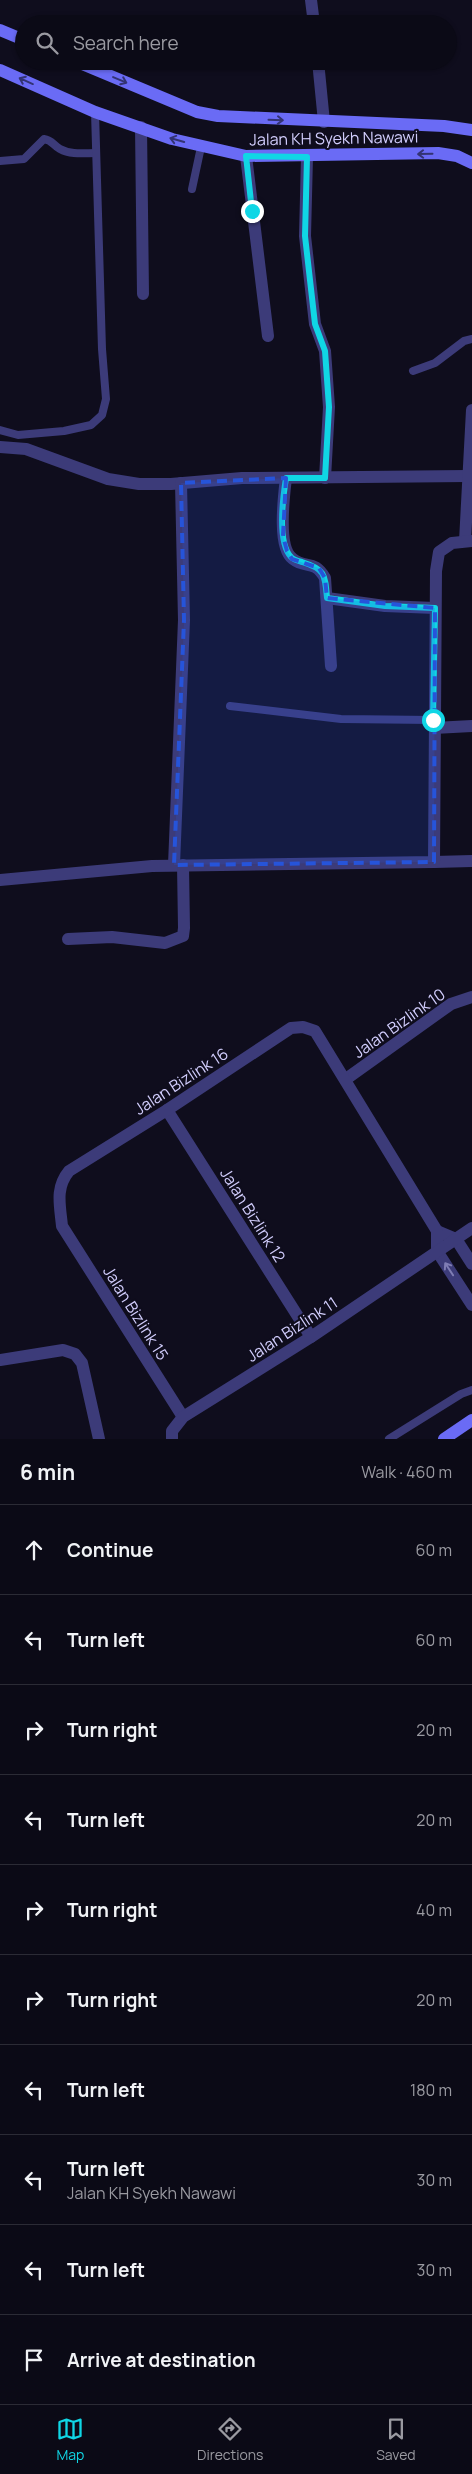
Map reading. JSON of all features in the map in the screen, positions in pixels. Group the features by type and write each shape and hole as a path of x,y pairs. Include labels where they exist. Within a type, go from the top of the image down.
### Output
{"main road":[{"path":"0,30 15,36"},
{"name":"Jalan KH Syekh Nawawi","path":"0,70 95,112 201,146 246,156 307,157 438,153 457,156 472,163"},
{"name":"Jalan KH Syekh Nawawi","path":"97,70 197,112 254,119 444,126 472,130"},
{"path":"444,1439 472,1420"}],"street":[{"path":"311,0 313,15"},
{"path":"319,70 324,122"},
{"path":"141,127 143,294"},
{"path":"246,156 268,336"},
{"path":"307,157 305,236 315,324 325,351 329,407 325,478"},
{"path":"434,862 436,571 440,552 452,544 469,541 468,476 472,410"},
{"path":"0,447 26,449 108,479 139,484 242,478 468,476"},
{"path":"286,478 283,496 283,536 287,551 292,559 319,568 326,578 331,666"},
{"path":"68,939 112,937 165,943 183,936 179,865 184,620 181,483"},
{"path":"327,598 385,606 435,608"},
{"path":"434,724 472,726"},
{"path":"0,880 179,865 472,861"},
{"name":"Jalan Bizlink 10","path":"346,1079 452,1004 472,997"},
{"name":"Jalan Bizlink 16","path":"62,1226 59,1200 61,1181 69,1171 168,1110 291,1028 303,1027 315,1031 346,1079"},
{"path":"346,1079 437,1231 438,1251 472,1305"},
{"name":"Jalan Bizlink 12","path":"168,1110 311,1337"},
{"name":"Jalan Bizlink 15","path":"62,1226 183,1417"},
{"name":"Jalan Bizlink 11","path":"183,1417 311,1337 472,1228"},
{"path":"437,1231 456,1238 472,1264"},
{"path":"0,1360 63,1350 75,1354 82,1363 99,1439"},
{"path":"172,1439 172,1431 183,1417"}],"lane":[{"path":"0,430 18,435 64,431 91,425 102,414 106,399 102,349 95,112"},
{"path":"0,161 24,158 44,139 50,140 62,150 72,153 96,153"},
{"path":"192,189 201,146"},
{"path":"413,371 435,363 464,341 472,339"},
{"path":"230,706 341,719 434,724"},
{"path":"389,1439 460,1394 472,1390"}],"highlighted area":[{"path":"286,478 283,536 287,551 292,559 319,568 325,578 327,598 435,608 434,862 174,865 184,620 181,483"}],"route":[{"path":"252,211 246,156 307,157 305,236 315,324 325,351 329,407 325,478 286,478 283,496 283,536 287,551 292,559 319,568 326,578 327,598 385,606 435,608 433,720"}]}
